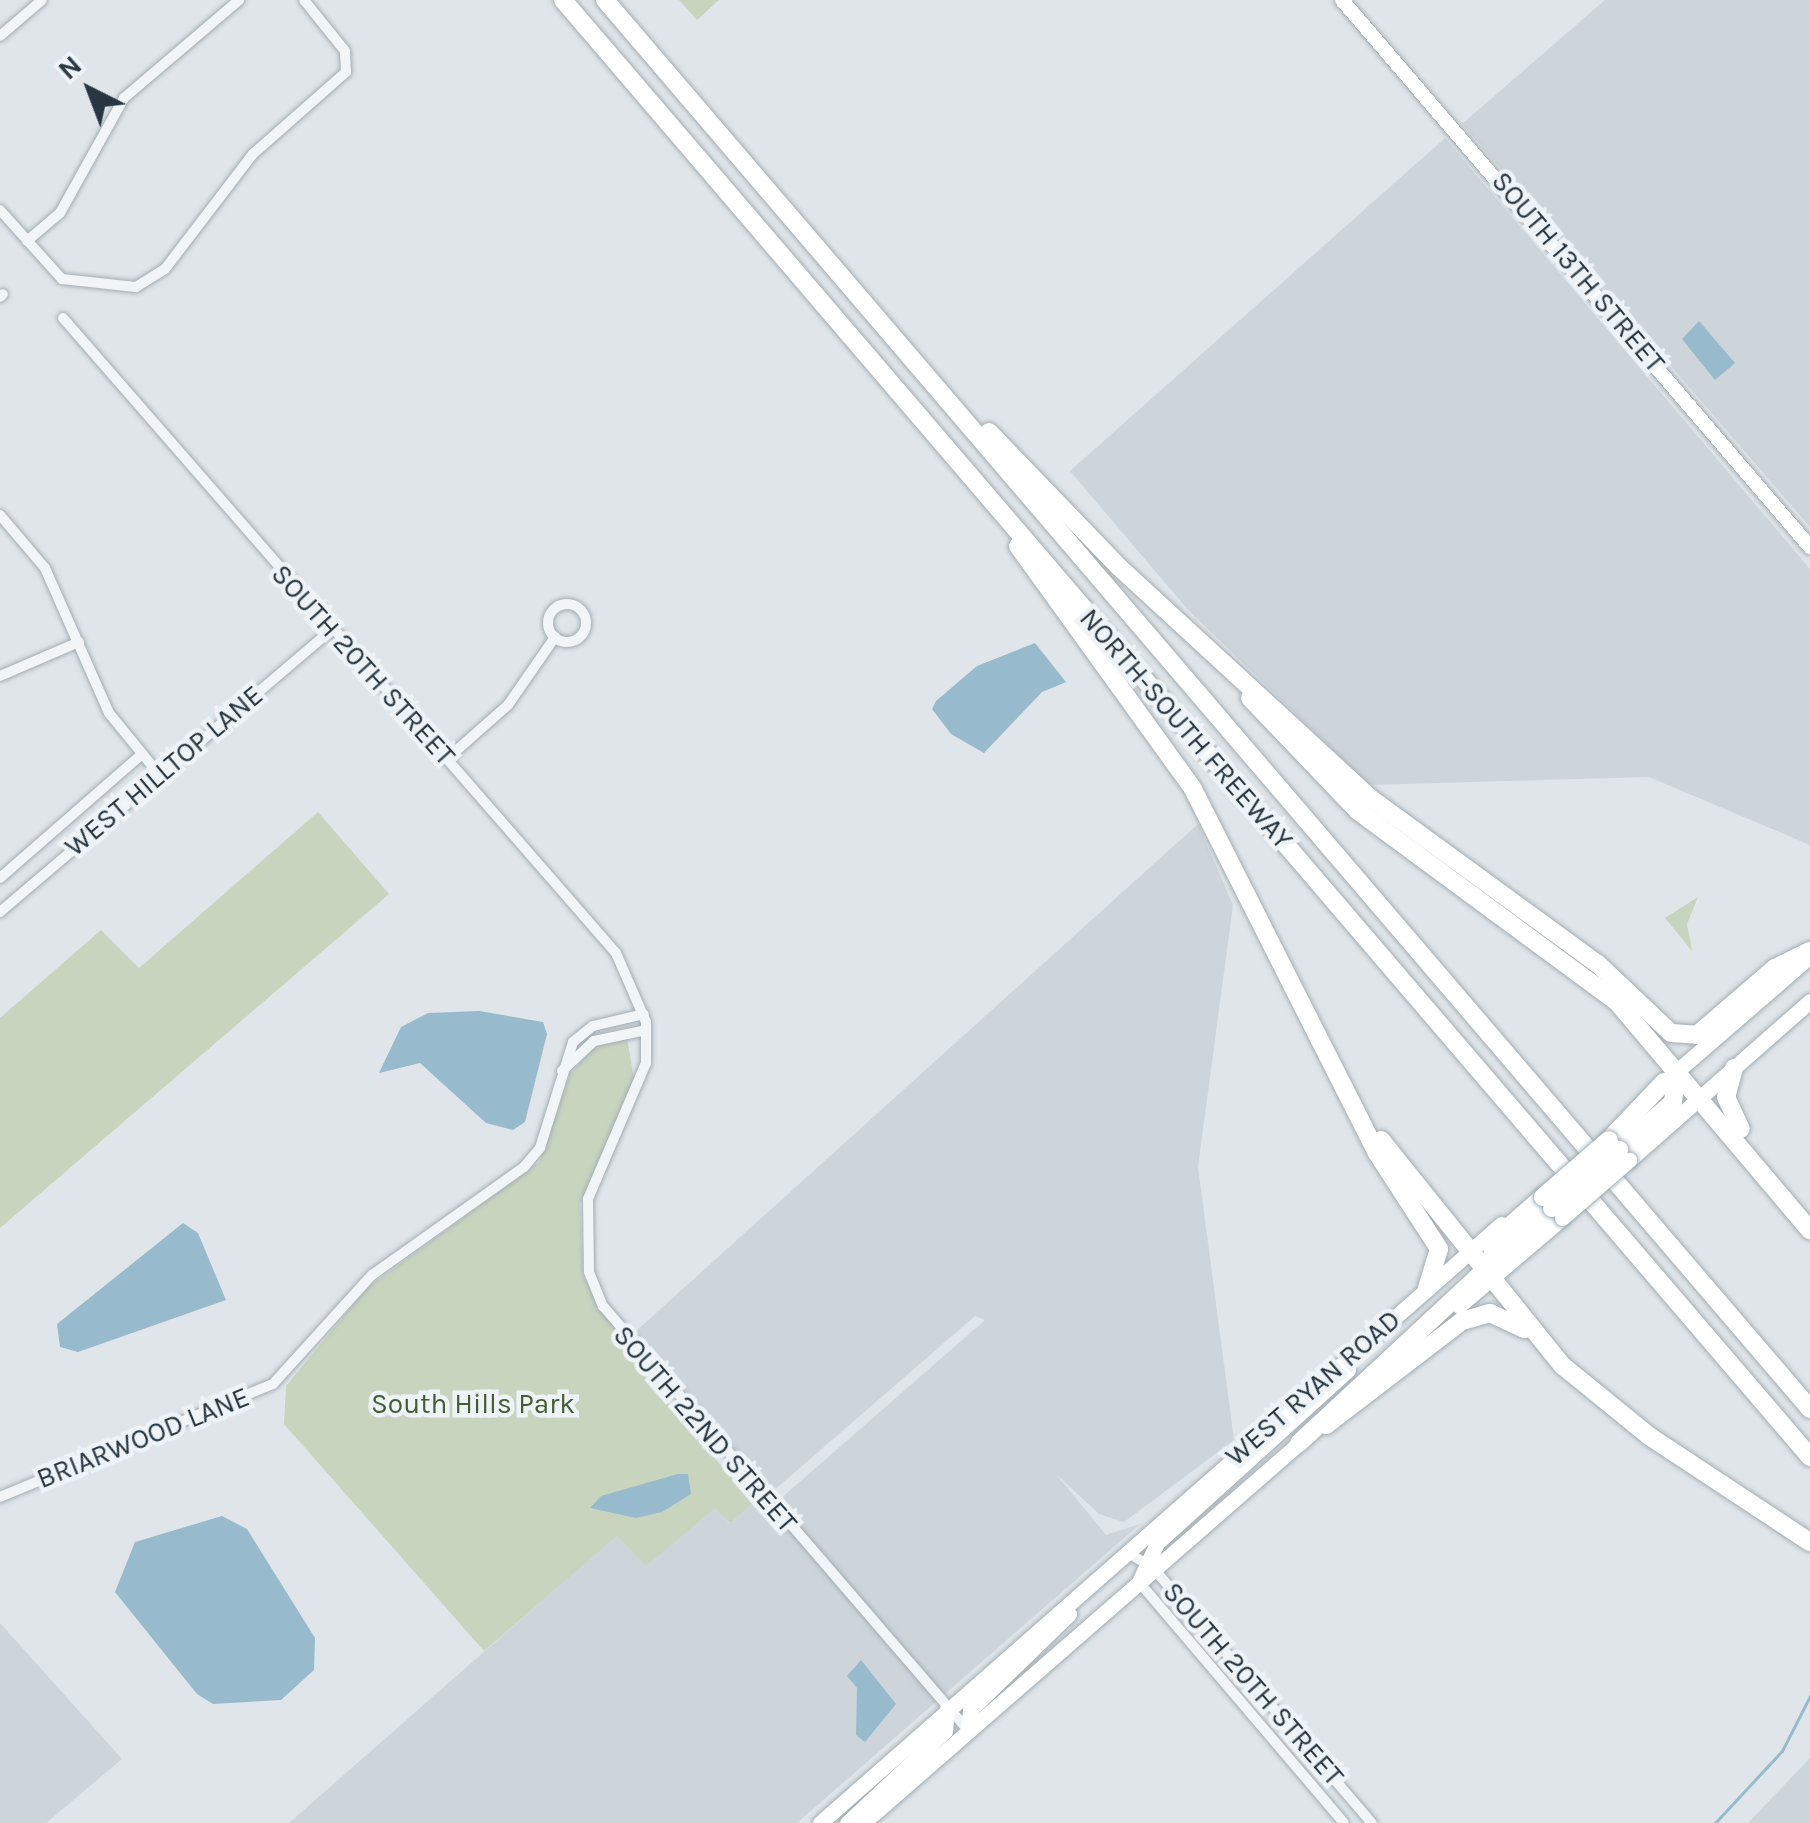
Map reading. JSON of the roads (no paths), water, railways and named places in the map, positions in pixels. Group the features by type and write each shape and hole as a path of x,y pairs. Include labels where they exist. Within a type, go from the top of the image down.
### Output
{"highway":[{"name":"NORTH-SOUTH FREEWAY","path":"563,0 1810,1457"},
{"name":"NORTH-SOUTH FREEWAY","path":"605,0 1810,1408"},
{"path":"889,331 1218,660 1358,811 1576,968 1671,1076 1700,1097 1808,1227"},
{"path":"979,486 1194,790 1369,1129 1439,1249 1427,1288"},
{"path":"1218,660 1370,798 1598,964 1671,1033 1698,1035 1775,968 1810,954"},
{"path":"1734,1068 1729,1111 1808,1227"},
{"path":"1299,1443 1488,1269 1496,1239 1549,1204 1615,1146 1671,1076"},
{"path":"1369,1129 1488,1269 1537,1338 1618,1413 1810,1542"},
{"path":"1299,1443 1478,1314 1537,1338"}],"main road":[{"path":"1671,1076 1810,954"},
{"name":"WEST RYAN ROAD","path":"1488,1269 1549,1204 1615,1146 1700,1097 1810,1001"},
{"name":"WEST RYAN ROAD","path":"1141,1560 1427,1288 1470,1251 1549,1204"},
{"name":"WEST RYAN ROAD","path":"820,1823 1088,1586 1141,1560 1299,1443"},
{"path":"863,1823 1138,1582 1141,1560"},
{"path":"968,1730 970,1710 1088,1586"},
{"path":"847,1823 945,1731 947,1709"}],"street":[{"path":"0,36 42,0"},
{"path":"27,241 60,213 124,98 239,0"},
{"path":"0,210 62,280 136,287 174,260 252,154 350,64 304,0"},
{"name":"SOUTH 13TH STREET","path":"1342,0 1810,548"},
{"name":"SOUTH 20TH STREET","path":"63,318 329,632 448,758 616,953 646,1022"},
{"path":"0,515 45,568 110,713 158,773"},
{"name":"WEST HILLTOP LANE","path":"0,912 158,773 329,632"},
{"path":"448,758 516,696 554,637"},
{"path":"0,676 79,642"},
{"name":"WEST HILLTOP LANE","path":"0,878 141,755"},
{"name":"BRIARWOOD LANE","path":"0,1497 273,1384 372,1275 524,1167 540,1148 559,1076 573,1042 593,1026 646,1022"},
{"name":"SOUTH 22ND STREET","path":"646,1022 637,1094 588,1199 589,1272 602,1306 968,1730"},
{"name":"SOUTH 20TH STREET","path":"1141,1560 1372,1823"},
{"name":"SOUTH 20TH STREET","path":"1138,1582 1344,1823"}],"water":[{"path":"1699,321 1735,363 1715,380 1682,339"},
{"path":"1035,643 1066,682 1042,692 984,753 951,734 932,709 936,701 977,666"},
{"path":"479,1011 543,1022 547,1034 525,1122 513,1130 486,1123 420,1063 379,1073 401,1027 428,1013"},
{"path":"183,1223 198,1233 226,1300 78,1352 60,1347 57,1324"},
{"path":"688,1474 691,1494 662,1512 636,1518 590,1508 601,1496"},
{"path":"222,1516 247,1529 315,1638 314,1670 281,1700 213,1704 197,1694 115,1592 135,1542"},
{"path":"861,1660 896,1704 865,1742 856,1735 857,1688 847,1676"}],"waterway":[{"path":"1715,1823 1782,1751 1810,1696"}],"park label":[{"name":"South Hills Park","path":"473,1404"}]}
